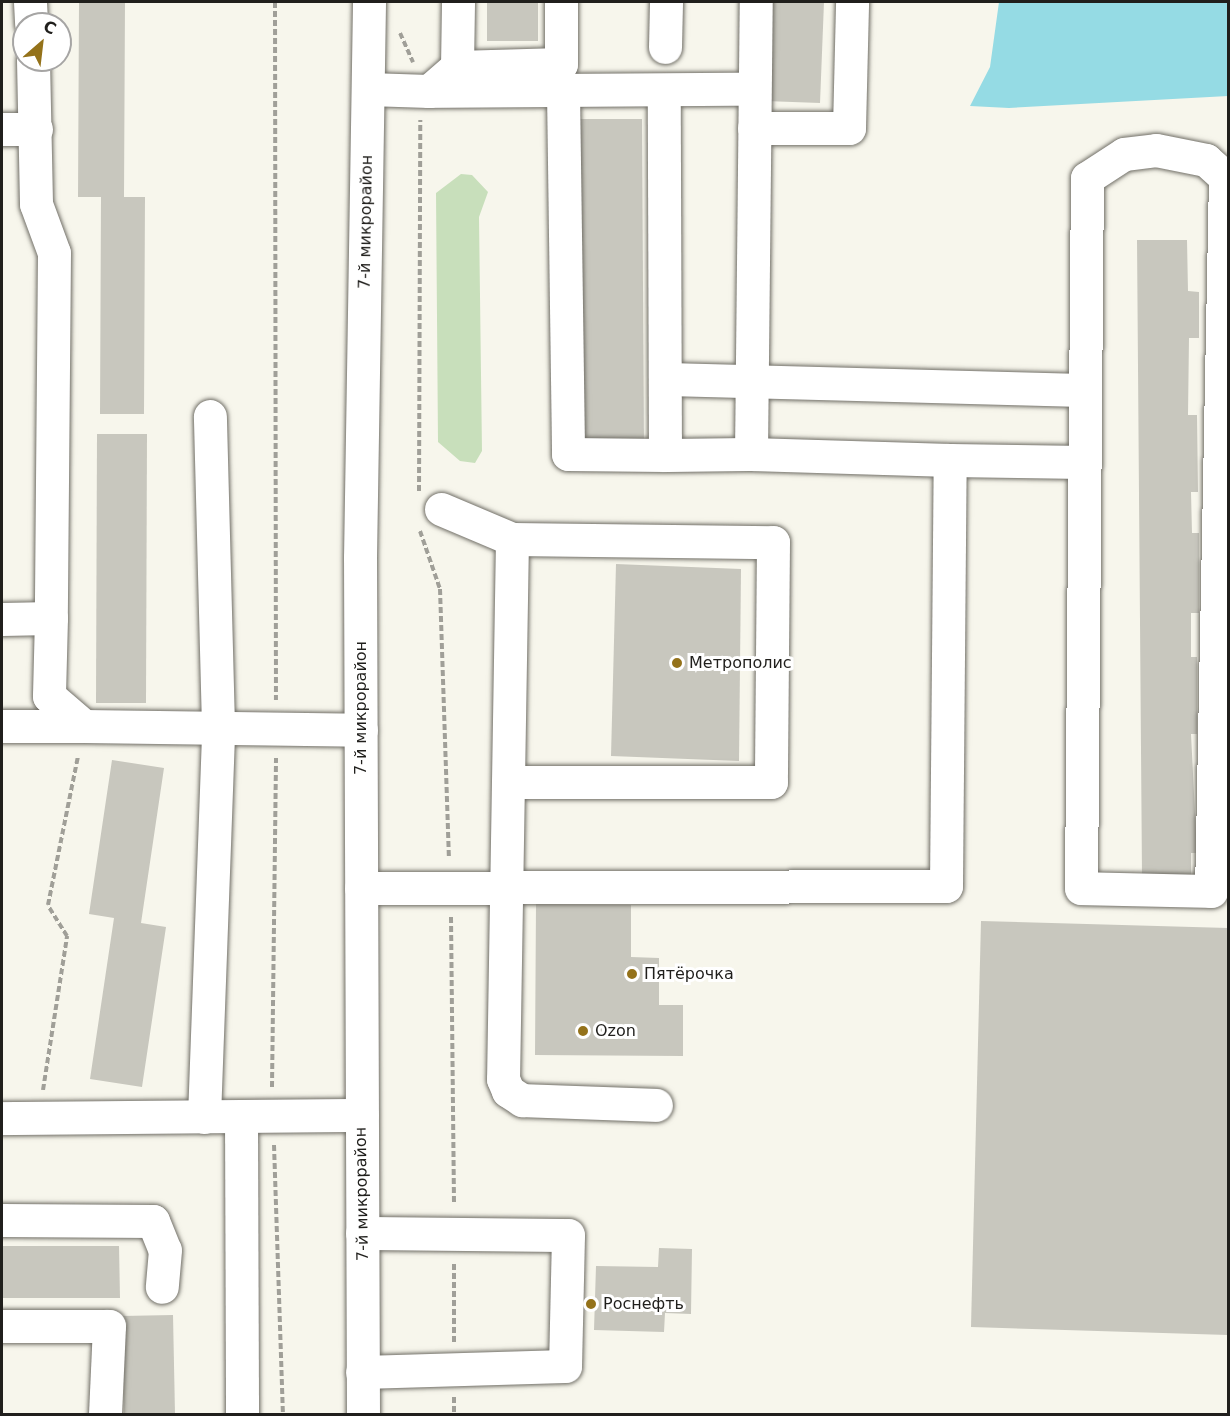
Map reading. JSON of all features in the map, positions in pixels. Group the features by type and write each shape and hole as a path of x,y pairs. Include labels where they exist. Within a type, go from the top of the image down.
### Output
{"street":[{"name":"7-й микрорайон","path":"363,1414 361,730 369,2"},
{"path":"457,67 458,2"},
{"path":"429,91 457,67 561,64 561,2"},
{"path":"665,47 666,2"},
{"path":"751,454 756,2"},
{"path":"754,128 849,128 852,2"},
{"path":"34,72 36,204 54,253 49,696 84,726"},
{"path":"368,89 429,91 754,89"},
{"path":"563,91 568,454 751,454 1084,462"},
{"path":"664,91 665,455"},
{"path":"2,129 36,129"},
{"path":"1156,150 1206,160 1225,177 1211,891 1081,888 1084,462 1087,178 1124,154 1156,150"},
{"path":"665,379 1085,390"},
{"path":"204,1117 218,726 210,416"},
{"path":"361,888 506,891 946,886 951,460"},
{"path":"426,513 512,539 773,542 771,782 508,782"},
{"path":"512,539 503,1079 508,1091 522,1100 656,1105"},
{"path":"2,619 51,618"},
{"path":"2,726 218,726 361,730"},
{"path":"2,1118 362,1115"},
{"path":"241,1116 242,1414"},
{"path":"2,1220 153,1221 165,1250 162,1287"},
{"path":"362,1233 568,1235 565,1366 362,1372"},
{"path":"2,1326 109,1326 105,1414"}],"path":[{"path":"400,25 400,37 429,91 420,107 426,513 440,589 450,890 454,1414"},
{"path":"39,1118 67,936 48,905 84,726"}],"green space":[{"path":"461,174 472,175 488,192 479,217 482,451 475,463 460,461 438,442 436,193"}],"water":[{"path":"999,2 1228,2 1228,96 1009,108 970,106 990,67"}],"building":[{"path":"79,2 125,2 124,197 145,197 144,414 100,414 101,197 78,197"},
{"path":"487,2 538,2 538,41 487,41"},
{"path":"768,2 824,2 820,103 765,101"},
{"path":"580,119 642,119 644,453 582,453"},
{"path":"1137,240 1187,240 1188,291 1199,292 1199,338 1189,338 1188,415 1197,415 1198,492 1191,492 1192,533 1199,533 1199,613 1191,613 1191,657 1197,657 1197,734 1191,734 1197,853 1191,853 1191,875 1142,876"},
{"path":"97,434 147,434 146,703 96,703"},
{"name":"Метрополис","path":"616,564 741,569 739,761 611,756"},
{"path":"112,760 164,768 141,923 166,927 142,1087 90,1079 114,918 89,914"},
{"path":"536,904 631,905 631,957 659,958 659,1005 683,1005 683,1056 535,1055"},
{"path":"981,921 1228,928 1228,1335 971,1327"},
{"path":"2,1246 119,1246 120,1298 2,1298"},
{"path":"659,1248 692,1249 691,1314 665,1313 664,1332 594,1330 596,1266 658,1267"},
{"path":"173,1315 175,1414 124,1414 122,1316"}],"place":[{"name":"Метрополис","path":"677,663"},
{"name":"Пятёрочка","path":"632,974"},
{"name":"Ozon","path":"583,1031"},
{"name":"Роснефть","path":"591,1304"}]}
